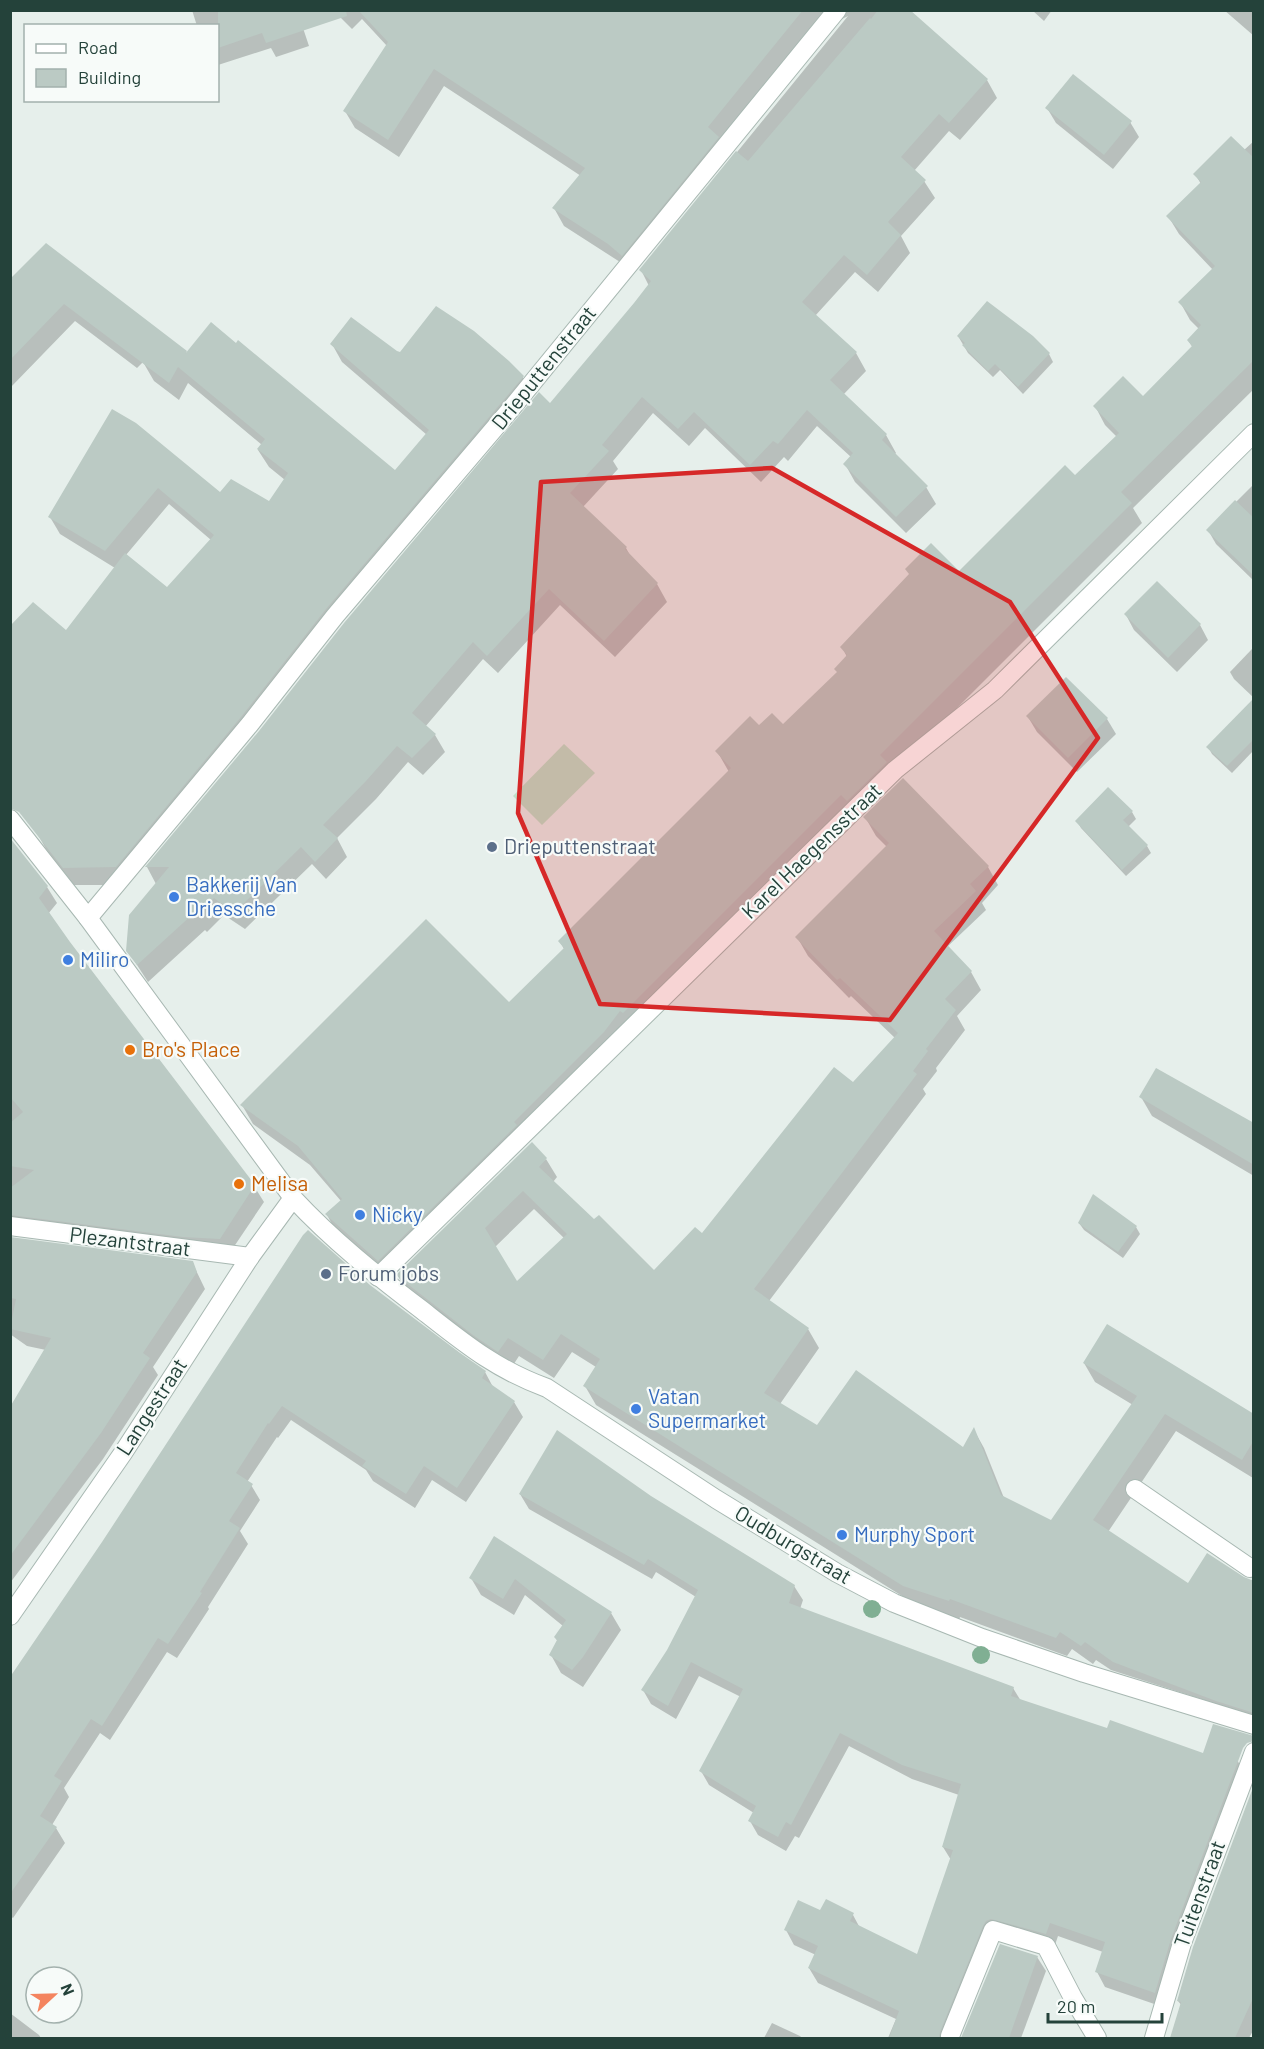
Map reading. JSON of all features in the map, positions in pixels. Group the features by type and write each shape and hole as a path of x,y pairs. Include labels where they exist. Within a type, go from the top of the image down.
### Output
{"street":[{"name":"Drieputtenstraat","path":"88,918 250,724 335,616 510,410 837,10"},
{"name":"Karel Haegensstraat","path":"378,1276 896,770 995,690 1254,433"},
{"name":"Oudburgstraat","path":"10,819 88,918 293,1198 319,1226 378,1276 485,1359 519,1378 547,1388 716,1499 837,1573 894,1603 982,1638 1084,1673 1254,1725"},
{"name":"Langestraat","path":"10,1616 123,1453 250,1257 293,1198"},
{"name":"Plezantstraat","path":"10,1226 250,1257"},
{"path":"1135,1489 1250,1568"},
{"name":"Tuitenstraat","path":"1154,2038 1182,1943 1254,1752"},
{"path":"950,2036 993,1930 1046,1946 1097,2038"}],"highlighted area":[{"path":"772,468 1010,602 1098,738 890,1020 600,1004 518,813 541,482"}],"green space":[{"path":"564,744 595,773 542,825 513,796"}],"building":[{"path":"218,10 346,10 347,16 266,43 262,33 219,48"},
{"path":"358,10 803,10 708,127 719,137 622,256 608,244 552,208 585,168 434,69 388,140 343,111 388,42"},
{"path":"878,10 910,10 988,79 949,123 939,114 901,157 926,180 888,222 901,235 867,275 844,255 802,302 857,352 830,380 887,434 882,440 928,486 896,517 843,464 853,453 807,410 778,444 773,441 750,465 694,412 678,429 642,397 602,445 609,451 570,493 627,547 625,549 658,583 604,641 549,589 487,656 473,642 412,713 436,734 412,758 397,746 323,825 338,838 315,862 301,847 234,913 214,898 197,916 194,913 137,965 126,951 129,915 169,867 145,867 259,731 344,623 539,392 550,403 634,303 651,281 639,270 736,151 748,161"},
{"path":"1073,74 1132,121 1104,155 1045,108"},
{"path":"1231,136 1254,158 1254,360 1121,492 1132,503 880,755 887,762 847,801 841,795 623,1013 620,1011 604,1032 514,1122 517,1125 378,1261 325,1214 342,1199 298,1146 240,1105 426,919 509,1002 564,948 558,941 731,768 715,751 750,716 759,725 772,713 783,724 837,672 834,669 847,655 840,647 909,574 905,569 931,543 959,571 1065,465 1075,475 1119,433 1093,406 1123,376 1143,396 1192,346 1187,340 1201,325 1178,302 1215,266 1166,216 1201,182 1193,174"},
{"path":"46,243 187,351 185,354 211,322 236,343 238,340 395,470 429,430 330,344 351,317 400,352 436,306 474,331 524,376 326,609 241,717 116,867 63,868 19,812 10,808 10,626 33,602 66,630 125,553 167,587 214,535 158,488 105,551 48,517 112,409 136,423 220,492 231,479 269,501 288,473 257,449 265,439 178,367 169,383 64,304 10,360 10,279"},
{"path":"987,301 1033,336 1050,353 1018,387 995,364 988,371 962,345 965,343 957,336"},
{"path":"1235,500 1254,518 1254,576 1206,530"},
{"path":"1157,581 1201,624 1168,658 1124,614"},
{"path":"1066,677 1108,718 1068,758 1026,716"},
{"path":"1254,698 1254,739 1227,766 1206,747"},
{"path":"903,778 989,866 970,884 976,891 934,931 972,971 945,999 956,1010 926,1049 928,1051 913,1071 917,1074 754,1289 809,1328 764,1393 817,1425 856,1370 963,1447 974,1427 1001,1495 1051,1520 1137,1396 1083,1363 1107,1324 1254,1414 1254,1440 1242,1460 1165,1414 1093,1520 1188,1583 1207,1553 1254,1581 1254,1713 1113,1662 1085,1642 1081,1646 1060,1632 1056,1638 950,1599 949,1601 903,1586 583,1386 600,1359 561,1334 543,1360 508,1338 498,1352 396,1275 532,1142 547,1158 539,1167 594,1219 599,1215 654,1270 695,1227 702,1233 834,1067 853,1082 898,1033 840,978 837,980 795,937 889,843 863,817","holes":["523,1191 567,1234 517,1281 485,1228"]},
{"path":"1108,787 1133,811 1123,820 1148,845 1122,870 1075,821"},
{"path":"10,838 48,886 39,898 70,942 255,1185 220,1239 183,1237 10,1215 10,1188 34,1170 10,1166 10,1123 23,1112 10,1097"},
{"path":"1156,1068 1254,1123 1254,1165 1139,1097"},
{"path":"1093,1194 1137,1226 1118,1252 1078,1223"},
{"path":"308,1230 370,1285 486,1371 482,1378 515,1401 457,1488 424,1466 406,1494 362,1466 366,1461 282,1406 268,1423 236,1473 253,1484 229,1521 240,1528 200,1592 202,1593 168,1644 158,1638 102,1726 91,1719 54,1776 62,1781 40,1816 57,1827 10,1894 10,1677"},
{"path":"10,1237 193,1261 197,1272 143,1353 150,1358 101,1433 10,1556 10,1407 51,1338 10,1329 16,1299 10,1298"},
{"path":"557,1430 651,1496 795,1585 789,1603 1014,1687 1011,1696 1107,1728 1110,1720 1203,1753 1213,1724 1254,1736 1254,1741 1247,1743 1243,1748 1171,1939 1155,1993 1095,1972 1105,1942 1050,1923 1046,1934 991,1919 983,1926 939,2038 889,2038 899,2011 808,1968 818,1946 784,1930 798,1900 820,1910 826,1899 854,1913 850,1921 917,1954 953,1850 942,1847 961,1784 902,1765 840,1733 791,1825 786,1822 778,1837 748,1821 756,1806 699,1771 743,1689 691,1662 668,1706 641,1690 667,1650 698,1590 648,1559 644,1565 519,1494"},
{"path":"494,1536 612,1612 572,1670 549,1655 557,1640 554,1637 566,1620 515,1579 503,1599 469,1578"},
{"path":"1254,1785 1254,1996 1235,2038 1170,2038 1181,2002 1177,2001 1193,1947"},
{"path":"1000,1944 1038,1956 1009,2038 961,2038"}],"place":[{"name":"Drieputtenstraat","path":"492,847"},
{"name":"Bakkerij Van Driessche","path":"174,897"},
{"name":"Miliro","path":"68,960"},
{"name":"Bro's Place","path":"130,1050"},
{"name":"Melisa","path":"239,1184"},
{"name":"Nicky","path":"360,1215"},
{"name":"Forum jobs","path":"326,1274"},
{"name":"Vatan Supermarket","path":"636,1409"},
{"name":"Murphy Sport","path":"842,1535"}]}
